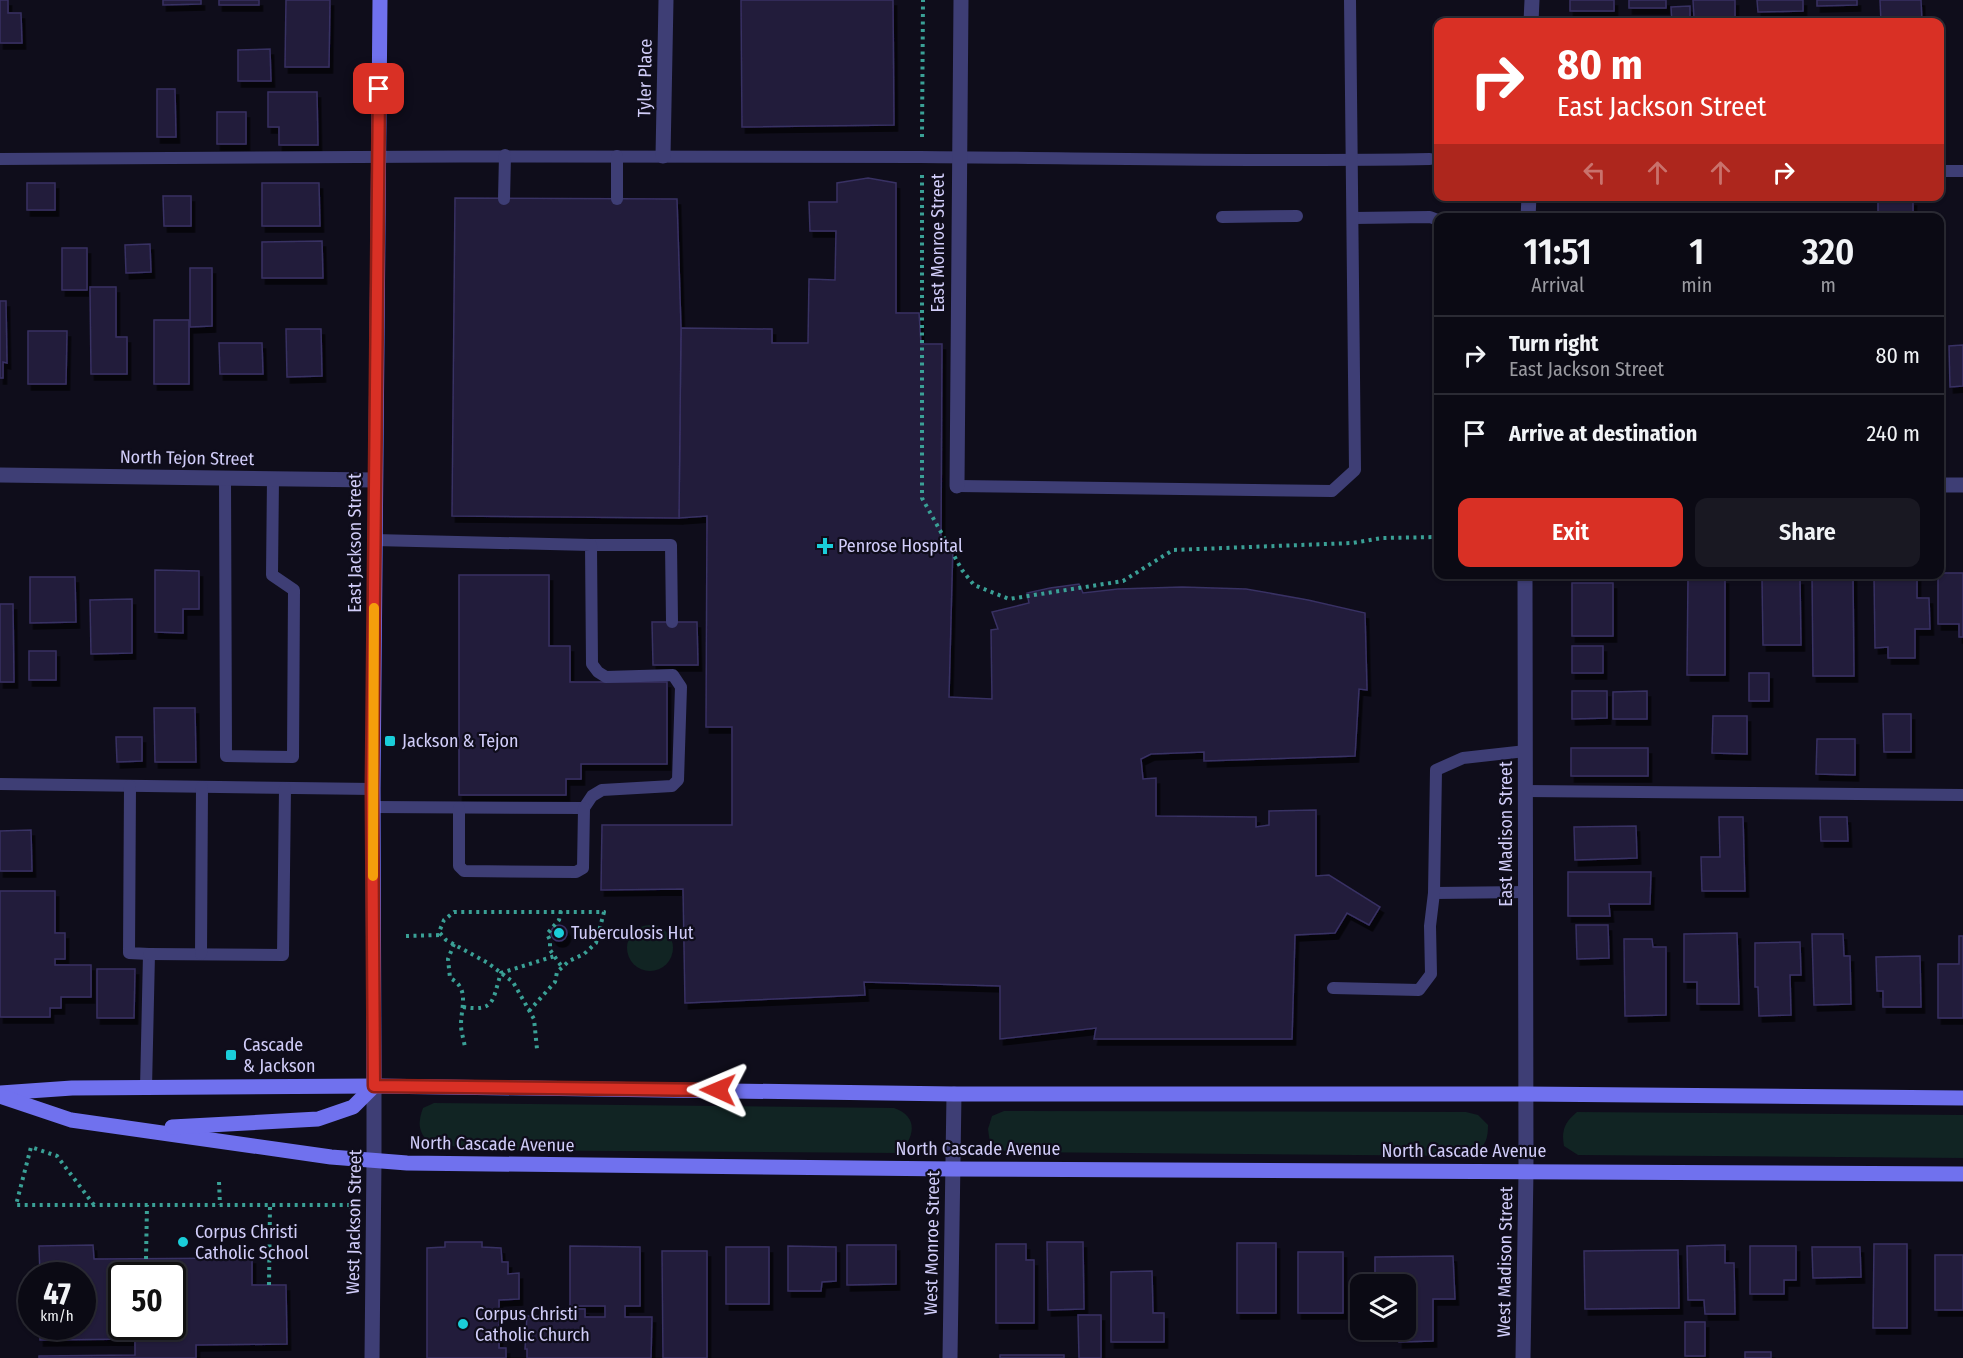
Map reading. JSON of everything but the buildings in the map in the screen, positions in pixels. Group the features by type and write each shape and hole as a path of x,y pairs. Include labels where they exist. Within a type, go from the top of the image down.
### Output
{"main road":[{"name":"East Jackson Street","path":"374,1086 372,789 380,0"},
{"name":"North Cascade Avenue","path":"0,1095 72,1088 374,1086 954,1094 1526,1094 1963,1098"},
{"path":"137,1129 318,1119 353,1107 374,1086"},
{"name":"North Cascade Avenue","path":"0,1095 71,1120 374,1161 407,1163 953,1169 1963,1174"}],"street":[{"name":"Tyler Place","path":"663,156 666,0"},
{"name":"East Monroe Street","path":"957,486 961,0"},
{"path":"1532,0 1532,18"},
{"name":"North Tejon Street","path":"0,475 374,480"},
{"path":"1944,485 1963,485"},
{"name":"East Madison Street","path":"1525,579 1526,1094"},
{"name":"West Jackson Street","path":"372,1358 374,1086"},
{"name":"West Monroe Street","path":"950,1358 954,1094"},
{"name":"West Madison Street","path":"1523,1358 1526,1094"}],"lane":[{"path":"957,486 1332,491 1355,471 1350,0"},
{"path":"504,199 505,155"},
{"path":"0,159 505,155 1352,161 1430,159"},
{"path":"616,199 617,156"},
{"path":"1944,171 1963,171"},
{"path":"1222,217 1297,216"},
{"path":"1353,218 1434,218"},
{"path":"225,478 226,756 292,757 294,590 272,574 273,478"},
{"path":"374,540 671,545 672,622"},
{"path":"459,808 459,866 464,871 576,872 582,868 584,808 592,796 602,790 672,786 678,780 681,687 673,670 606,677 592,664 591,545"},
{"path":"1333,988 1419,990 1431,974 1430,926 1434,893 1437,770 1462,758 1526,751"},
{"path":"0,784 372,789"},
{"path":"130,786 129,953 149,954 283,955 285,788"},
{"path":"201,954 202,787"},
{"path":"1526,792 1963,795"},
{"path":"373,807 584,808"},
{"path":"1434,893 1526,892"},
{"path":"147,1088 149,954"}],"path":[{"path":"923,0 922,498 962,570 974,585 1009,599 1123,581 1173,550 1352,543 1382,538 1434,537"},
{"path":"561,911 559,920 548,934 550,950 562,967"},
{"path":"529,1011 555,982 557,972 596,943 604,912 454,912 444,920 439,932 442,936 513,982 529,1011 534,1019 537,1049"},
{"path":"406,936 442,936"},
{"path":"454,944 448,959 450,978 457,981 463,991 464,1007 460,1026 465,1048"},
{"path":"501,973 555,956"},
{"path":"464,1007 480,1010 487,1008 492,1002 501,973"},
{"path":"94,1205 57,1156 31,1147 16,1205 94,1205 147,1205 220,1205 270,1205 351,1205"},
{"path":"219,1182 220,1205"},
{"path":"146,1258 147,1205"},
{"path":"269,1285 270,1205"}],"green space":[{"path":"650,925 666,932 673,948 666,964 650,971 634,964 627,948 634,932"},
{"path":"434,1103 894,1108 908,1116 912,1128 908,1141 898,1153 472,1150 427,1141 420,1129 420,1118 423,1108"},
{"path":"1004,1111 1466,1112 1478,1115 1488,1125 1488,1131 1484,1144 1470,1156 1008,1152 990,1143 988,1129 992,1116"},
{"path":"1577,1112 1963,1115 1963,1158 1578,1155 1564,1146 1563,1135 1569,1119"}],"slow traffic":[{"path":"373,876 374,608"}],"place":[{"name":"Penrose Hospital","path":"825,546"},
{"name":"Jackson & Tejon","path":"390,741"},
{"name":"Tuberculosis Hut","path":"559,933"},
{"name":"Cascade & Jackson","path":"231,1055"},
{"name":"Corpus Christi Catholic School","path":"183,1242"},
{"name":"Corpus Christi Catholic Church","path":"463,1324"}],"route":[{"path":"379,89 372,789 374,1086 718,1090"}]}
